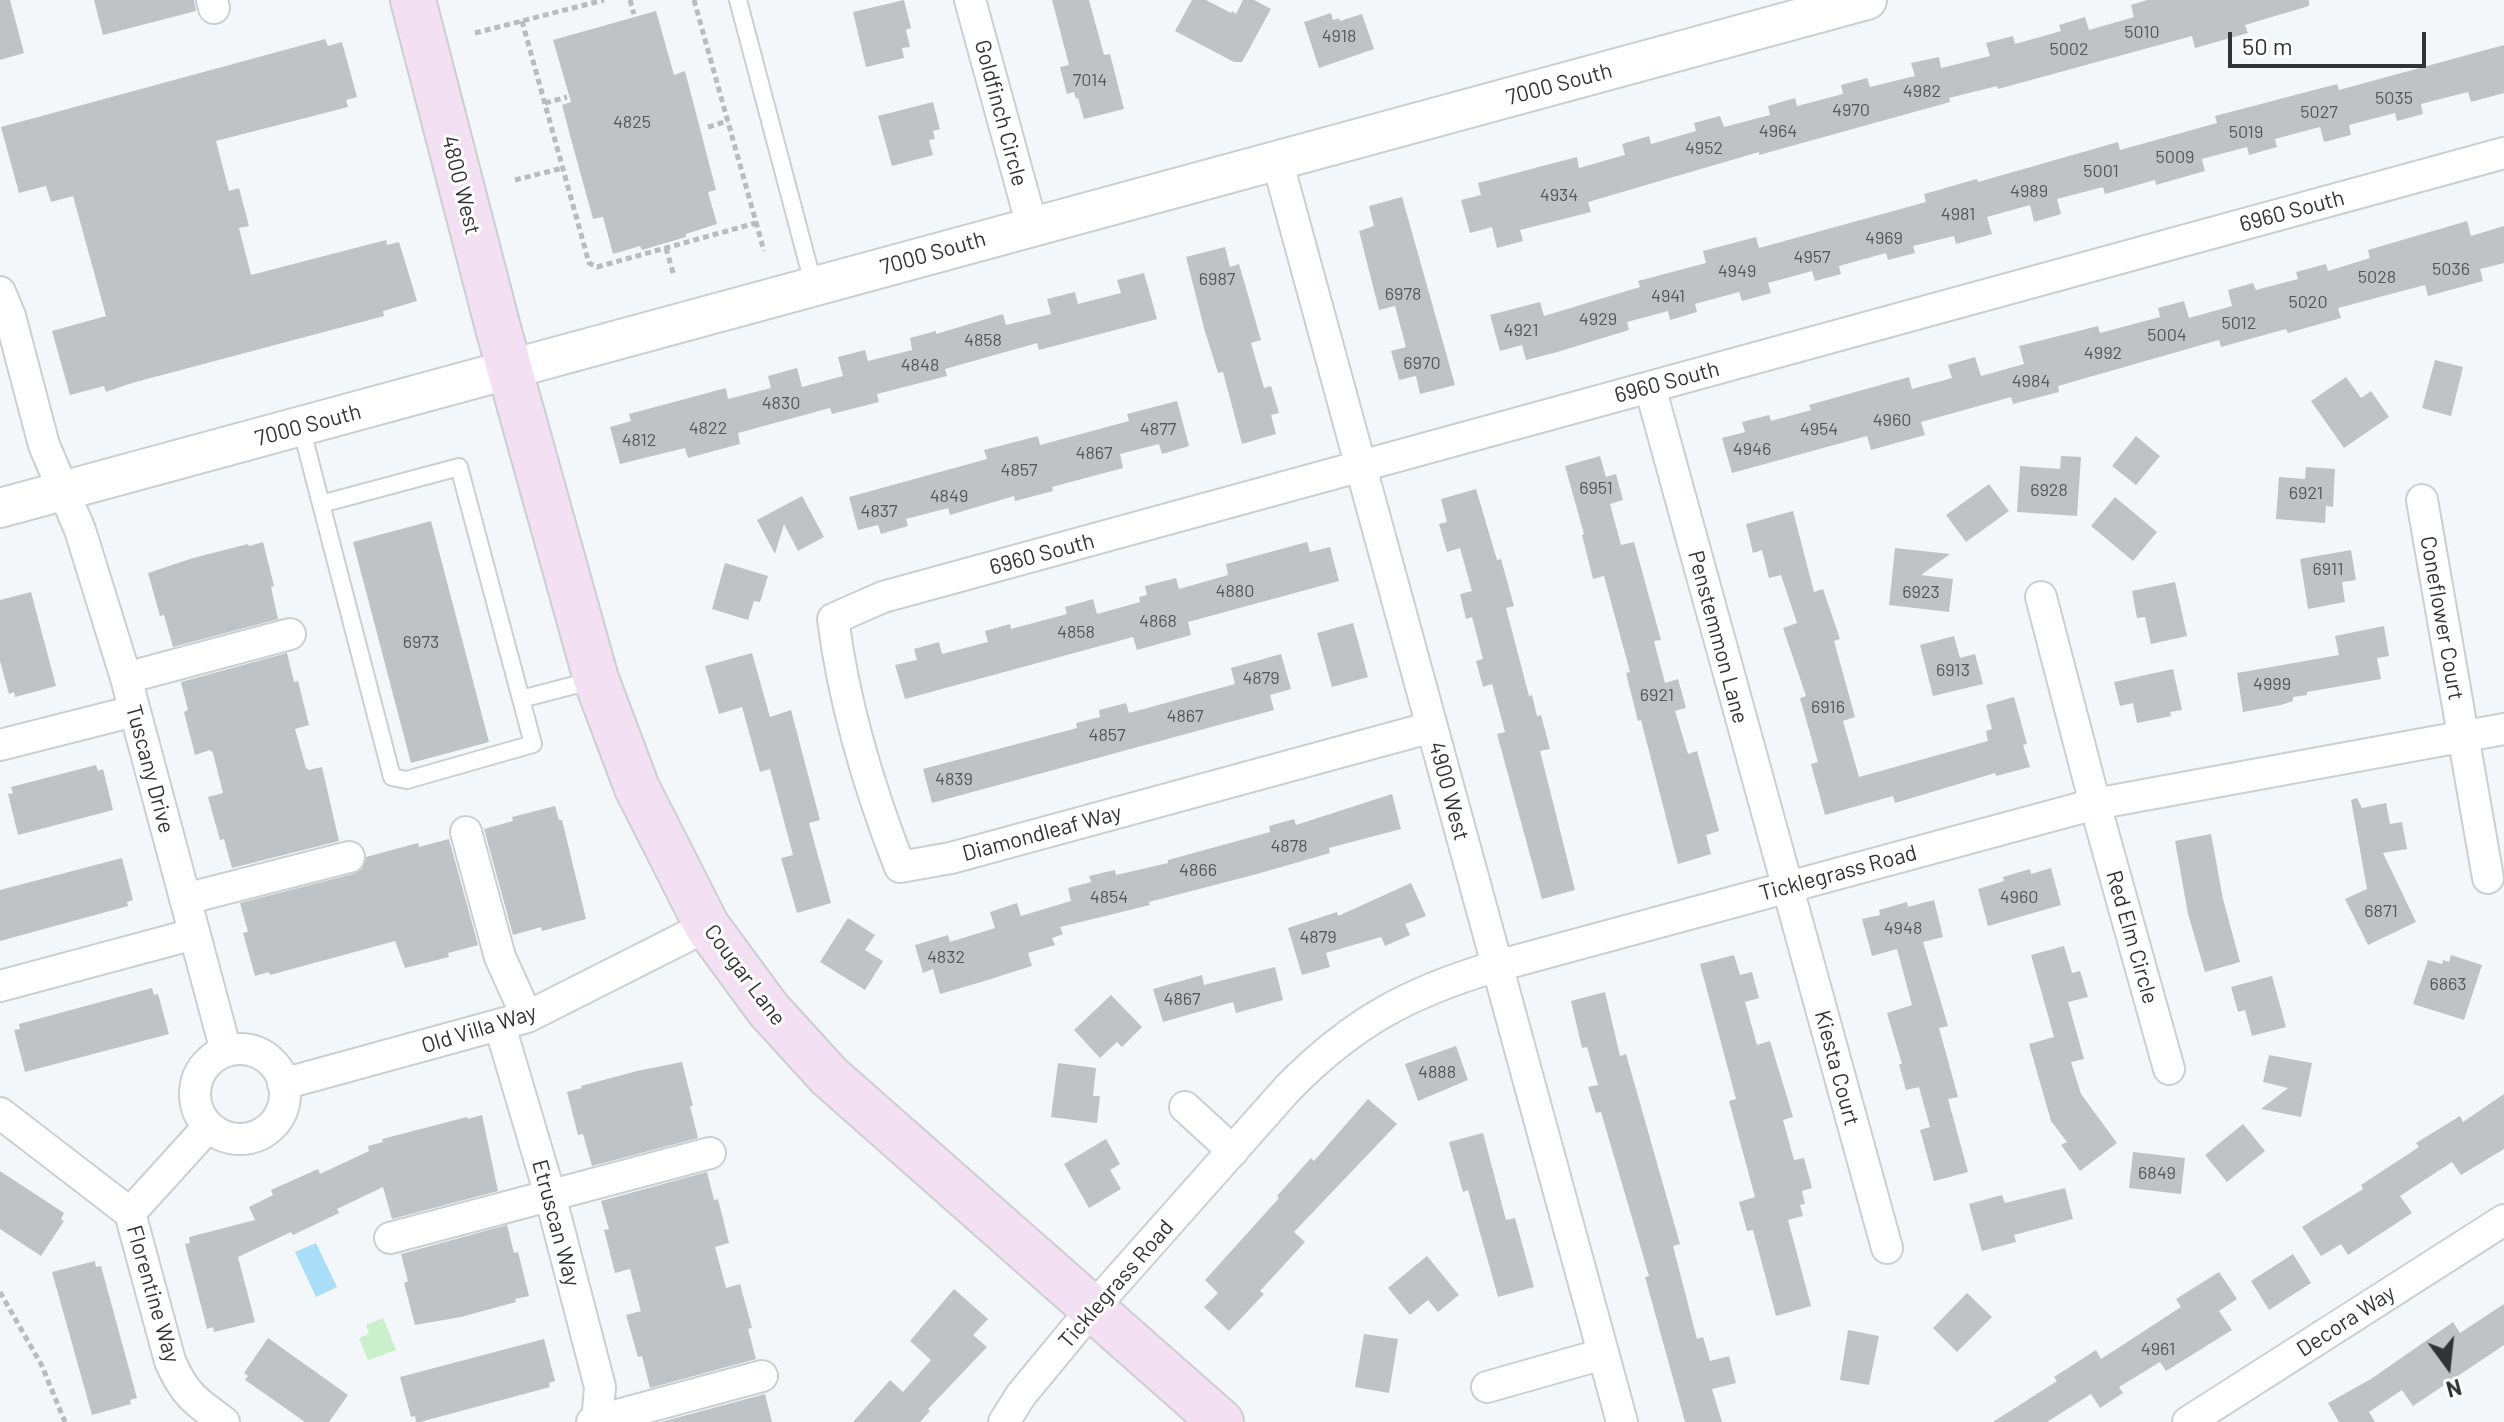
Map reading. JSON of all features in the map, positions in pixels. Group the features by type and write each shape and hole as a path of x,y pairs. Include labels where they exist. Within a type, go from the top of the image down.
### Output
{"main road":[{"name":"4800 West","path":"419,4 510,369"},
{"name":"Cougar Lane","path":"510,369 596,679 637,788 707,926 768,1009 829,1076 1221,1422"}],"street":[{"name":"Goldfinch Circle","path":"970,0 1032,226"},
{"name":"7000 South","path":"0,508 1867,0"},
{"name":"6960 South","path":"833,619 883,597 2504,153"},
{"name":"4900 West","path":"1277,160 1622,1422"},
{"name":"Tuscany Drive","path":"0,292 10,316 44,445 80,530 126,678 226,1051"},
{"name":"Penstemmon Lane","path":"1650,387 1787,887"},
{"name":"Coneflower Court","path":"2422,500 2488,878"},
{"name":"Red Elm Circle","path":"2041,597 2169,1069"},
{"name":"Diamondleaf Way","path":"833,619 840,673 881,819 900,867 951,858 1432,727"},
{"path":"126,678 290,634"},
{"path":"0,745 134,711"},
{"name":"Ticklegrass Road","path":"1004,1422 1021,1395 1092,1309 1311,1064 1363,1023 1420,991 1497,966 2095,804 2504,729"},
{"name":"Etruscan Way","path":"466,832 500,957 550,1195 600,1387 595,1422"},
{"path":"185,899 349,857"},
{"name":"Kiesta Court","path":"1787,887 1887,1248"},
{"name":"Old Villa Way","path":"283,1084 514,1022 707,926"},
{"path":"0,986 194,934"},
{"path":"242,1049 267,1058 276,1067 283,1084 282,1109 275,1123 250,1138 235,1140 221,1136 208,1127 195,1104 194,1090 205,1065 226,1051 242,1049"},
{"path":"1185,1107 1233,1151"},
{"name":"Florentine Way","path":"0,1113 130,1213 170,1361 180,1384 192,1399 224,1422"},
{"path":"130,1213 208,1127"},
{"path":"390,1238 710,1153"},
{"name":"Decora Way","path":"2188,1422 2504,1220"},
{"path":"1487,1387 1603,1354"},
{"path":"595,1422 762,1376"}],"lane":[{"path":"738,0 814,287"},
{"path":"301,427 369,694 392,777 407,780 533,744 459,467 321,504"},
{"path":"521,699 596,679"}],"path":[{"path":"475,33 604,0"},
{"path":"630,0 634,14"},
{"path":"694,0 764,251"},
{"path":"522,21 589,263 597,267 756,223"},
{"path":"545,103 567,97"},
{"path":"708,127 728,121"},
{"path":"515,180 563,168"},
{"path":"666,248 674,276"},
{"path":"0,1292 42,1366 65,1422"}],"green space":[{"path":"383,1318 396,1350 368,1360 359,1338 369,1334 366,1325"}],"water":[{"path":"316,1243 337,1287 316,1297 295,1252"}],"building":[{"path":"0,0 10,0 24,53 0,60"},
{"path":"94,0 194,0 196,11 103,35"},
{"path":"904,0 911,28 906,30 910,47 902,48 904,58 866,67 853,12"},
{"path":"1052,0 1089,0 1104,55 1110,54 1124,109 1084,119 1074,92 1067,94 1060,67 1069,65"},
{"path":"1192,0 1206,0 1236,14 1243,0 1254,0 1271,9 1242,62 1234,62 1175,31"},
{"path":"2147,0 2309,0 2309,6 2245,25 2248,33 2195,48 2192,36 1998,89 1997,86 1949,98 1950,102 1759,155 1759,152 1588,202 1591,212 1520,230 1523,241 1497,248 1492,227 1470,233 1461,200 1481,195 1478,183 1577,157 1579,168 1625,155 1622,144 1649,136 1651,144 1696,131 1694,123 1720,116 1724,127 1770,115 1768,106 1795,98 1797,106 1843,94 1841,85 1867,78 1870,87 1915,76 1911,63 1939,57 1941,68 1990,56 1986,43 2013,36 2015,44 2061,31 2059,25 2085,17 2089,30 2134,17 2131,5"},
{"path":"656,11 674,75 685,71 716,190 708,192 717,224 642,250 640,246 613,254 603,217 593,219 562,105 571,102 553,40"},
{"path":"1331,13 1333,20 1339,18 1340,21 1362,14 1374,49 1319,68 1304,22"},
{"path":"325,39 328,46 342,42 357,97 346,100 348,107 216,141 229,191 239,188 249,226 239,228 251,275 386,240 387,245 399,242 417,301 383,311 384,316 106,392 104,386 70,395 52,331 106,316 73,196 51,202 46,186 19,193 1,127"},
{"path":"2504,45 2504,93 2471,102 2468,92 2421,104 2423,114 2397,121 2395,113 2349,125 2351,135 2324,142 2320,127 2275,139 2277,147 2249,155 2247,147 2202,159 2205,171 2156,185 2155,180 2105,194 2103,187 2057,199 2061,214 2034,222 2030,205 1987,217 1992,234 1956,244 1954,236 1913,246 1915,253 1888,260 1886,253 1839,266 1841,274 1815,281 1812,271 1768,283 1771,293 1742,301 1739,292 1695,304 1697,312 1670,320 1668,311 1627,322 1629,330 1554,353 1526,360 1522,345 1500,351 1490,315 1540,302 1544,316 1640,287 1638,281 1706,263 1703,251 1756,237 1759,248 1926,202 1924,194 1977,179 1978,182 2118,142 2120,150 2217,123 2215,116 2337,84 2339,90"},
{"path":"933,102 940,129 933,131 935,139 929,140 933,155 892,166 878,116"},
{"path":"1402,197 1455,385 1420,394 1416,376 1399,380 1391,351 1406,347 1395,306 1379,310 1359,231 1374,226 1369,206"},
{"path":"2467,221 2471,236 2504,226 2504,263 2480,269 2483,281 2428,296 2425,285 2338,308 2341,318 2288,333 2286,329 2221,347 2219,340 2058,386 2059,392 2013,404 2011,397 1921,422 1925,435 1871,450 1867,436 1732,473 1722,438 1745,432 1742,422 1769,415 1771,421 1811,410 1809,405 1909,377 1912,389 1952,378 1948,365 1975,357 1981,376 2024,364 2019,346 2098,326 2100,333 2160,317 2158,308 2184,301 2189,318 2232,306 2228,290 2253,283 2256,290 2298,279 2296,272 2326,264 2328,271 2370,258 2368,250"},
{"path":"1225,247 1230,267 1239,264 1261,340 1251,343 1264,388 1271,386 1279,413 1271,415 1276,434 1242,444 1223,372 1218,373 1204,328 1186,257"},
{"path":"1144,273 1157,319 1039,350 1037,343 945,369 947,376 877,394 879,402 832,414 830,408 738,433 740,444 688,458 685,448 620,464 610,427 631,421 629,414 726,388 728,399 771,388 768,376 797,368 802,387 843,376 838,357 865,350 868,361 912,350 910,338 936,331 936,334 1003,314 1006,325 1051,314 1047,299 1075,292 1078,304 1121,293 1117,280"},
{"path":"2435,360 2463,367 2451,416 2422,408"},
{"path":"2346,377 2361,398 2371,391 2389,417 2344,448 2311,401"},
{"path":"1177,401 1189,446 1162,454 1159,444 1120,454 1123,468 1052,487 1053,491 1015,501 1014,496 950,515 948,508 906,519 908,526 881,534 878,525 858,530 849,497 987,459 984,450 1038,436 1040,445 1129,421 1127,414"},
{"path":"2136,436 2160,456 2136,485 2112,466"},
{"path":"1600,456 1606,477 1616,474 1623,500 1610,504 1621,545 1634,542 1661,640 1654,641 1665,683 1678,679 1686,708 1675,711 1688,754 1697,751 1719,831 1706,835 1711,854 1678,864 1641,720 1638,721 1626,673 1630,672 1604,576 1593,579 1565,466"},
{"path":"2061,456 2081,457 2077,516 2017,512 2020,466 2060,469"},
{"path":"2306,467 2335,469 2333,507 2326,506 2325,523 2276,519 2279,477 2305,479"},
{"path":"1989,484 2009,511 1966,542 1946,515"},
{"path":"1476,489 1514,606 1506,608 1529,696 1532,695 1537,716 1541,715 1550,749 1540,751 1575,890 1542,899 1497,734 1505,732 1492,684 1483,687 1476,661 1483,659 1472,617 1466,619 1460,594 1472,591 1460,548 1447,552 1439,524 1447,522 1441,499"},
{"path":"802,496 824,537 798,551 784,524 775,554 757,520"},
{"path":"2115,497 2157,532 2133,561 2091,526"},
{"path":"1793,511 1814,592 1823,589 1840,639 1834,641 1855,717 1843,721 1859,777 1988,741 1986,731 1992,729 1986,705 2014,697 2030,767 1996,776 1995,773 1895,803 1893,796 1825,815 1811,764 1818,762 1800,698 1806,696 1783,628 1797,623 1781,575 1769,578 1762,550 1753,553 1746,524"},
{"path":"431,521 489,742 411,763 353,542"},
{"path":"263,542 278,619 173,647 148,573 193,558"},
{"path":"1307,542 1310,552 1330,547 1339,581 1188,622 1191,635 1137,650 1133,637 905,699 895,665 917,660 914,649 939,642 942,654 988,642 985,631 1010,624 1011,629 1067,614 1065,607 1093,599 1097,614 1140,602 1139,597 1147,595 1145,586 1176,578 1179,589 1228,575 1226,564"},
{"path":"1895,548 1950,554 1921,575 1953,579 1949,612 1889,605"},
{"path":"2351,550 2356,580 2342,582 2345,602 2308,609 2300,559"},
{"path":"725,563 768,576 760,602 754,601 748,620 712,609"},
{"path":"2175,582 2187,636 2151,644 2145,617 2137,618 2132,591"},
{"path":"31,592 56,686 15,697 14,692 9,694 0,661 0,600"},
{"path":"1353,623 1368,677 1332,687 1317,633"},
{"path":"2384,626 2389,656 2377,658 2381,679 2307,692 2307,695 2293,697 2293,701 2281,705 2243,712 2237,673 2339,655 2335,636"},
{"path":"1954,636 1960,658 1975,654 1983,684 1933,696 1920,645"},
{"path":"287,653 309,725 295,729 306,768 322,767 339,841 232,868 224,839 220,840 208,797 223,793 213,753 210,750 195,755 184,712 188,710 181,682"},
{"path":"752,653 770,717 791,710 820,820 809,823 831,903 797,913 781,858 793,855 770,769 760,772 742,707 719,714 705,666"},
{"path":"1281,654 1291,689 1270,695 1274,710 932,803 923,769 1077,728 1076,723 1100,717 1099,710 1126,703 1129,713 1235,684 1231,668"},
{"path":"2173,669 2182,710 2170,712 2171,716 2137,723 2133,703 2120,706 2114,682"},
{"path":"96,765 98,771 103,769 113,810 18,835 8,794 13,793 11,787"},
{"path":"1392,794 1401,829 1329,848 1330,853 1149,902 1150,905 1060,927 1063,934 1052,938 1055,945 1028,953 1032,966 981,982 940,994 933,969 923,973 915,945 948,935 950,942 995,928 990,912 1017,903 1021,916 1071,901 1068,888 1091,882 1089,876 1115,870 1116,875 1168,863 1168,860 1270,832 1269,826 1294,819 1296,825"},
{"path":"2357,798 2362,808 2386,803 2390,824 2402,822 2407,849 2383,853 2416,922 2368,945 2345,899 2367,889 2351,800"},
{"path":"555,806 559,820 562,820 586,919 513,935 484,829 513,821 512,817"},
{"path":"2211,834 2223,899 2240,962 2205,972 2188,914 2175,841"},
{"path":"449,839 478,945 448,953 449,957 405,968 395,941 270,975 269,972 255,976 243,933 248,932 240,903 353,874 362,869 366,857 418,843 419,847"},
{"path":"122,858 133,900 127,902 128,906 0,941 0,890"},
{"path":"2051,868 2061,905 1988,926 1978,889 2030,869 2031,874"},
{"path":"1411,883 1426,916 1405,924 1410,935 1385,946 1381,937 1326,953 1330,967 1302,975 1288,928 1337,912 1338,916"},
{"path":"1934,900 1943,937 1923,942 1948,1026 1939,1028 1958,1097 1948,1099 1968,1172 1934,1181 1920,1130 1930,1127 1919,1087 1906,1090 1887,1013 1912,1005 1897,949 1872,956 1862,919 1880,915 1879,910 1907,902 1908,907"},
{"path":"848,918 875,935 865,950 883,961 865,990 820,962"},
{"path":"2064,946 2072,973 2080,971 2088,997 2068,1002 2084,1059 2071,1062 2081,1094 2117,1143 2080,1171 2061,1145 2067,1142 2051,1121 2029,1044 2054,1037 2031,955"},
{"path":"1734,955 1740,975 1752,972 1759,998 1745,1002 1757,1045 1770,1041 1793,1117 1783,1120 1794,1160 1804,1158 1812,1188 1802,1191 1805,1204 1800,1205 1803,1216 1788,1220 1811,1306 1776,1316 1753,1230 1747,1231 1739,1202 1755,1197 1729,1101 1736,1099 1700,964"},
{"path":"2451,955 2482,965 2464,1020 2413,1004 2428,960 2442,964 2443,960 2449,962"},
{"path":"1275,967 1283,1000 1236,1013 1233,1002 1163,1022 1153,989 1202,975 1204,985"},
{"path":"2272,976 2286,1027 2252,1036 2245,1010 2238,1012 2231,987"},
{"path":"152,988 154,995 158,994 169,1034 25,1072 14,1030 20,1029 19,1024"},
{"path":"1605,992 1620,1056 1626,1054 1680,1244 1673,1246 1697,1339 1703,1337 1710,1361 1729,1356 1736,1383 1712,1389 1722,1422 1685,1422 1645,1277 1649,1276 1601,1112 1596,1113 1588,1087 1598,1085 1587,1047 1582,1048 1571,1001"},
{"path":"1111,995 1142,1027 1122,1047 1117,1042 1100,1058 1074,1030"},
{"path":"1456,1046 1468,1080 1418,1101 1405,1064"},
{"path":"2269,1055 2312,1063 2301,1117 2261,1109 2288,1088 2263,1082"},
{"path":"682,1062 698,1138 592,1166 583,1134 578,1135 567,1092 637,1071"},
{"path":"1058,1063 1096,1068 1093,1096 1100,1096 1097,1123 1051,1117"},
{"path":"2504,1094 2504,1149 2461,1175 2452,1162 2400,1196 2412,1213 2348,1255 2341,1244 2321,1256 2302,1227 2363,1189 2361,1185 2419,1147 2416,1143 2460,1116 2463,1122"},
{"path":"1368,1099 1397,1124 1294,1232 1305,1242 1260,1291 1264,1294 1229,1331 1204,1307 1218,1293 1205,1280 1311,1158 1314,1161"},
{"path":"482,1115 498,1191 392,1219 383,1187 337,1209 339,1213 238,1257 255,1322 214,1332 213,1327 207,1329 185,1244 190,1243 189,1237 255,1220 249,1207 273,1195 271,1190 318,1169 320,1174 369,1151 368,1146 383,1142 382,1139"},
{"path":"2243,1124 2265,1151 2227,1182 2205,1155"},
{"path":"1483,1133 1506,1220 1515,1218 1534,1287 1498,1297 1468,1190 1463,1192 1449,1142"},
{"path":"1106,1139 1120,1164 1110,1170 1121,1189 1089,1208 1064,1164"},
{"path":"2133,1152 2185,1158 2181,1194 2129,1188"},
{"path":"0,1171 64,1213 61,1219 64,1221 41,1256 0,1229"},
{"path":"707,1172 714,1200 718,1199 729,1243 715,1247 726,1288 740,1284 752,1328 748,1329 756,1359 650,1388 626,1315 641,1311 630,1269 615,1273 604,1230 609,1229 601,1201"},
{"path":"2065,1188 2073,1219 2014,1235 2016,1242 1982,1251 1969,1204 2002,1195 2005,1203"},
{"path":"507,1225 514,1253 518,1252 529,1296 461,1317 415,1325 404,1283 408,1281 401,1254"},
{"path":"2293,1254 2311,1283 2269,1310 2251,1281"},
{"path":"1427,1256 1459,1295 1438,1312 1428,1300 1410,1315 1388,1288"},
{"path":"95,1261 96,1267 101,1266 137,1398 130,1400 131,1404 92,1415 52,1272"},
{"path":"2219,1272 2237,1299 2219,1311 2232,1330 2166,1371 2160,1362 2119,1387 2123,1393 2100,1408 2091,1394 2047,1422 1993,1422 2057,1381 2054,1377 2096,1350 2101,1359 2181,1307 2176,1299"},
{"path":"954,1289 988,1319 973,1335 987,1347 928,1409 930,1411 920,1422 853,1422 890,1380 903,1392 931,1360 910,1341"},
{"path":"1967,1293 1992,1317 1957,1352 1933,1328"},
{"path":"2504,1304 2504,1345 2413,1406 2402,1390 2369,1412 2375,1422 2339,1422 2328,1403 2371,1379 2453,1322 2460,1333"},
{"path":"1848,1330 1879,1336 1869,1385 1840,1380"},
{"path":"1364,1334 1398,1339 1389,1393 1355,1387"},
{"path":"268,1338 348,1395 329,1422 305,1422 245,1380 248,1376 244,1373"},
{"path":"544,1339 555,1381 549,1383 550,1387 420,1422 416,1422 415,1416 411,1417 400,1377"},
{"path":"765,1394 772,1422 661,1422"}]}
